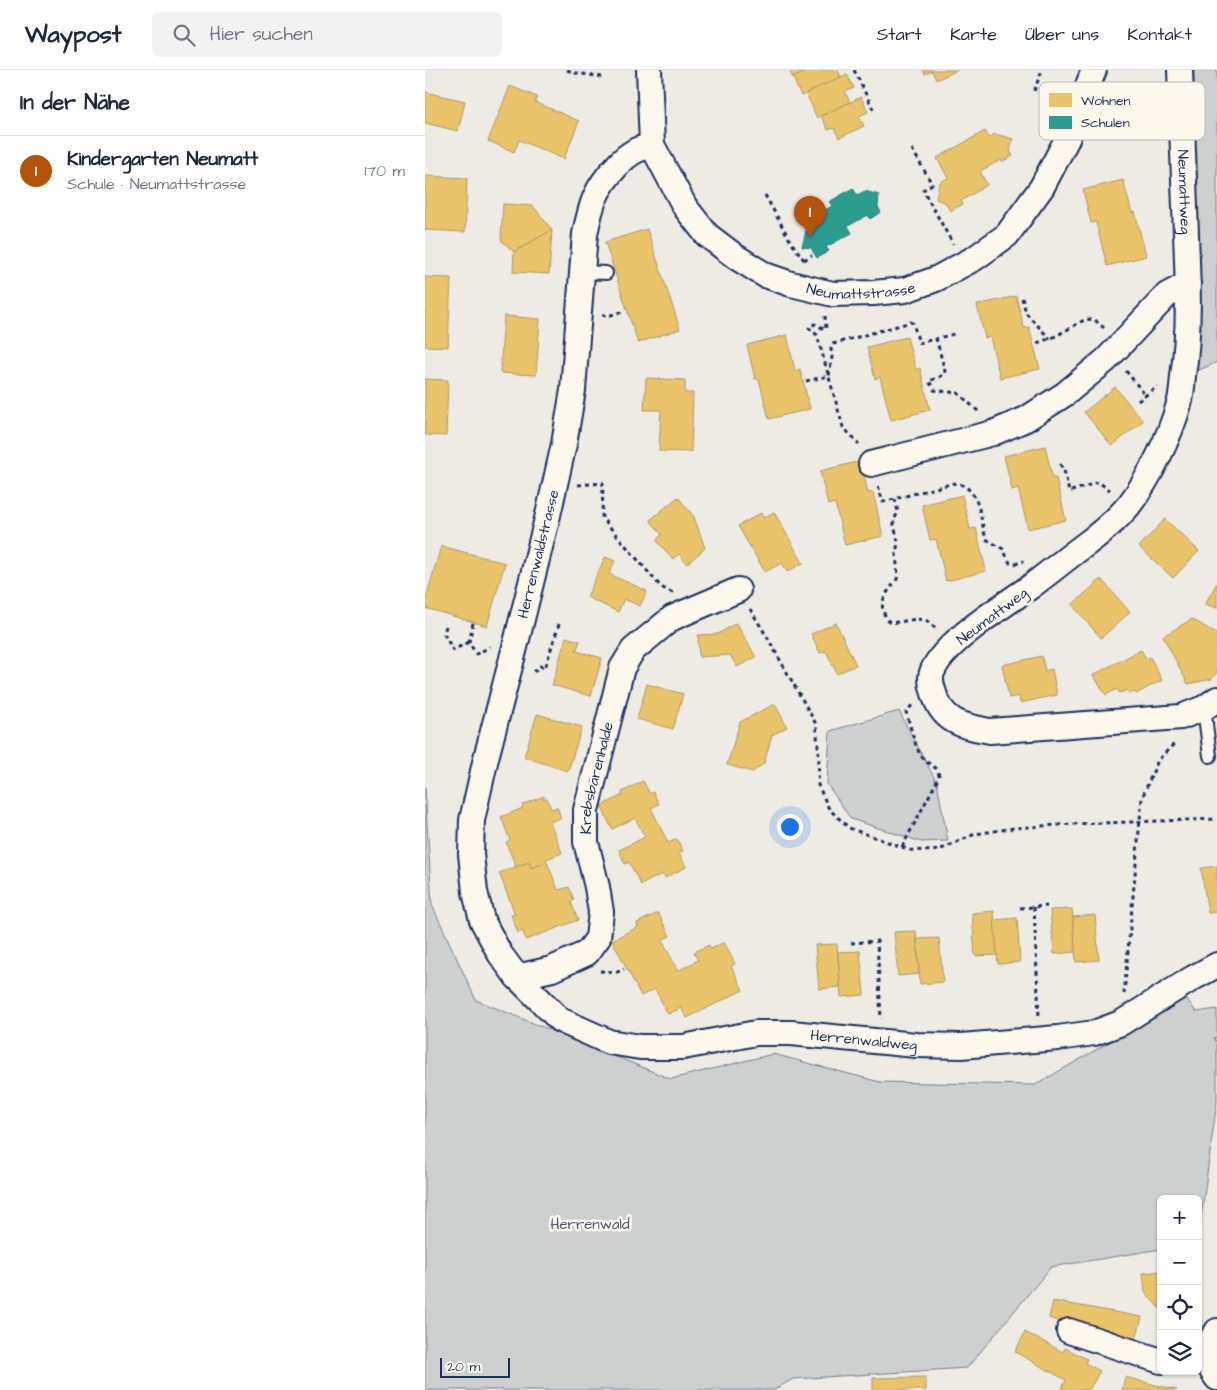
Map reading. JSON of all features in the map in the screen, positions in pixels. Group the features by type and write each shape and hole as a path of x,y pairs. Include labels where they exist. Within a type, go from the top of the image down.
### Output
{"street":[{"name":"Neumattstrasse","path":"649,70 652,145 685,207 707,235 735,257 765,275 791,284 833,294 873,294 905,290 943,275 975,258 1007,235 1042,187 1066,140"},
{"name":"Neumattstrasse","path":"1090,82 1095,70"},
{"name":"Neumattweg","path":"1183,140 1188,326 1180,403 1167,438 1149,474 1129,505 1100,534 1037,582 974,626 953,644 940,658 932,672 931,684 938,705 948,717 964,726 990,731 1181,717 1210,704"},
{"name":"Herrenwaldstrasse","path":"517,977 500,954 482,920 475,892 471,854 472,820 564,444 573,390 585,234 589,214 596,194 605,179 620,162 637,150 652,145"},
{"path":"869,464 993,433 1026,419 1065,394 1106,360 1167,295 1188,284"},
{"name":"Krebsbärenhalde","path":"517,977 552,969 587,953 598,938 601,912 587,842 586,810 622,668 633,650 672,618 737,590"},
{"name":"Herrenwaldweg","path":"517,977 560,1020 609,1042 640,1047 683,1047 756,1033 791,1032 915,1045 961,1046 1094,1034 1121,1023 1193,978 1217,966"},
{"path":"1069,1331 1157,1360"},
{"path":"1217,1332 1209,1342 1207,1356 1210,1370 1217,1379"},
{"path":"1202,1374 1217,1379"}],"lane":[{"path":"582,272 606,273"},
{"path":"1210,704 1210,756"}],"path":[{"path":"567,70 602,76"},
{"path":"854,70 875,113"},
{"path":"1034,91 1042,70"},
{"path":"913,149 932,184 923,190 957,251"},
{"path":"765,195 791,242 804,260"},
{"path":"1022,298 1027,313 1050,339"},
{"path":"825,318 826,329 815,324 809,328 817,335 843,427 869,464 883,502 954,483 961,484 969,489 974,496 986,539 1003,549 1010,563 1015,564 1030,558"},
{"path":"1037,344 1086,320 1095,320 1103,327"},
{"path":"829,376 833,344 911,322 913,323 919,343 954,334"},
{"path":"936,338 945,370 944,375 929,381 931,386 934,390 958,393 984,417"},
{"path":"806,382 829,376"},
{"path":"1133,380 1146,396"},
{"path":"1138,401 1161,385"},
{"path":"1060,464 1064,470 1069,492 1099,482 1107,487"},
{"path":"575,485 603,483 602,518 661,587 698,607"},
{"path":"895,499 898,512 894,520 898,542 896,554 898,576 883,600 882,605 889,622 918,620 929,623"},
{"path":"737,590 766,634 816,724 819,756 818,785 829,809 849,828 910,850 933,851 975,834 1014,828 1217,819"},
{"path":"532,673 539,666 545,668 559,621"},
{"path":"473,623 469,642 474,652"},
{"path":"446,626 444,634 453,650 469,642"},
{"path":"902,847 939,777 937,770 921,756 906,712 907,710"},
{"path":"1121,1023 1142,798 1158,760 1181,737"},
{"path":"1020,908 1047,906"},
{"path":"1034,907 1041,1039"},
{"path":"851,943 877,941 881,1013"}],"green space":[{"path":"1194,70 1217,70 1217,362 1195,372 1194,140 1205,140 1205,82 1194,82"},
{"path":"899,711 937,783 948,841 921,842 851,819 827,784 830,731"},
{"name":"Herrenwald","path":"425,788 432,905 476,1000 671,1079 773,1054 880,1082 1035,1085 1186,998 1196,1012 1217,1009 1217,1037 1214,1038 1217,1043 1217,1101 1202,1211 1202,1195 1157,1195 1157,1250 1051,1267 967,1368 793,1379 774,1390 425,1390"}],"building: Wohnen":[{"path":"789,70 810,70 793,78"},
{"path":"810,70 838,70 841,77 801,96 793,78"},
{"path":"923,70 958,70 936,80 932,71 925,74"},
{"path":"847,74 854,88 845,92 850,102 817,118 806,93"},
{"path":"510,86 537,97 535,102 579,121 564,159 519,140 514,152 488,141"},
{"path":"425,92 465,101 458,131 425,123"},
{"path":"861,97 868,112 859,116 864,126 839,138 834,128 828,130 821,116"},
{"path":"985,131 989,138 995,134 1013,139 1010,151 1013,156 980,171 987,185 961,201 963,204 950,211 946,203 936,199 939,183 948,178 937,158"},
{"path":"425,176 467,178 465,232 425,230"},
{"path":"1123,180 1132,213 1135,212 1146,256 1107,266 1096,222 1091,223 1083,190"},
{"path":"503,204 533,206 552,230 514,252 501,240"},
{"path":"647,229 680,329 638,343 605,242"},
{"path":"552,230 549,274 513,272 514,252"},
{"path":"425,277 451,278 448,347 425,346"},
{"path":"1016,296 1024,328 1029,327 1040,369 1000,378 990,337 985,338 977,305"},
{"path":"504,316 540,319 536,375 500,373"},
{"path":"787,335 795,371 800,369 810,409 769,419 759,379 755,379 747,345"},
{"path":"907,337 916,370 920,368 930,410 891,420 880,377 875,379 867,347"},
{"path":"646,378 685,380 685,393 693,393 691,452 659,451 661,410 644,410"},
{"path":"425,379 448,380 446,436 425,435"},
{"path":"1115,387 1143,421 1112,446 1084,412"},
{"path":"1045,446 1053,479 1056,478 1066,520 1028,529 1018,488 1012,490 1004,456"},
{"path":"861,461 868,493 873,492 883,536 845,545 835,503 828,505 820,471"},
{"path":"962,495 970,529 976,528 986,571 946,581 936,539 930,540 922,505"},
{"path":"678,497 694,517 705,548 687,564 679,554 673,559 656,540 662,535 650,520"},
{"path":"774,512 803,563 787,572 782,563 765,572 738,526 761,513 763,518"},
{"path":"1165,519 1199,551 1173,578 1139,547"},
{"path":"441,546 505,563 487,626 425,608"},
{"path":"605,557 615,561 609,574 647,591 640,606 624,599 618,612 587,597"},
{"path":"1101,579 1130,612 1101,638 1072,605"},
{"path":"1217,583 1217,608 1205,604"},
{"path":"1192,619 1217,634 1217,672 1212,679 1188,684 1163,636"},
{"path":"736,623 756,657 737,667 730,655 699,657 698,635 718,634"},
{"path":"836,623 856,665 837,674 826,651 820,653 811,634"},
{"path":"566,637 580,641 576,651 602,658 591,696 552,685"},
{"path":"1141,650 1146,659 1150,657 1162,680 1136,694 1134,692 1129,694 1127,690 1120,693 1117,689 1106,695 1093,675"},
{"path":"1042,656 1045,671 1052,669 1057,695 1020,703 1019,696 1009,698 1002,665"},
{"path":"647,684 683,694 673,729 637,719"},
{"path":"775,704 787,727 772,735 764,763 753,772 727,765 740,722"},
{"path":"537,714 582,727 568,771 524,757"},
{"path":"643,781 650,794 653,792 659,804 651,808 668,843 677,839 683,851 679,853 686,867 665,878 662,874 641,885 629,862 625,864 619,850 645,837 635,818 612,829 601,806 623,795 622,792"},
{"path":"544,796 544,799 547,798 551,809 557,807 561,818 550,822 562,853 546,859 547,862 531,868 529,862 516,867 506,842 510,840 501,817 523,808 522,805"},
{"path":"529,862 531,868 547,862 558,890 569,887 574,900 571,902 578,920 526,940 523,931 518,933 511,915 515,914 499,873"},
{"path":"1217,866 1217,912 1208,913 1201,868"},
{"path":"1072,909 1076,952 1054,954 1050,910"},
{"path":"994,911 997,955 975,956 972,913"},
{"path":"658,913 670,936 662,940 678,971 698,960 694,952 709,945 711,949 724,942 735,964 731,966 743,990 687,1018 681,1008 668,1014 655,989 641,996 612,940 638,927 637,923"},
{"path":"1095,915 1099,960 1076,962 1073,917"},
{"path":"1017,918 1020,962 998,964 994,920"},
{"path":"916,931 919,974 898,976 894,932"},
{"path":"939,938 943,982 920,984 917,939"},
{"path":"837,944 840,987 819,989 815,945"},
{"path":"860,951 864,995 841,997 838,952"},
{"path":"1157,1271 1157,1306 1145,1292 1143,1273"},
{"path":"1053,1301 1142,1317 1134,1347 1049,1318"},
{"path":"1025,1332 1063,1352 1065,1348 1087,1359 1085,1363 1100,1371 1089,1390 1065,1390 1062,1388 1066,1380 1015,1352"},
{"path":"926,1377 926,1390 873,1390 873,1378"},
{"path":"1125,1377 1160,1386 1159,1390 1122,1390"},
{"path":"1160,1386 1177,1390 1159,1390"}],"building: Schulen":[{"path":"853,188 857,195 865,191 879,195 878,207 881,212 870,219 868,215 848,226 852,233 826,247 829,251 817,258 811,248 802,247 806,231 814,226 810,218 832,206 829,202"}],"place":[{"name":"Kindergarten Neumatt","path":"810,237"}]}
